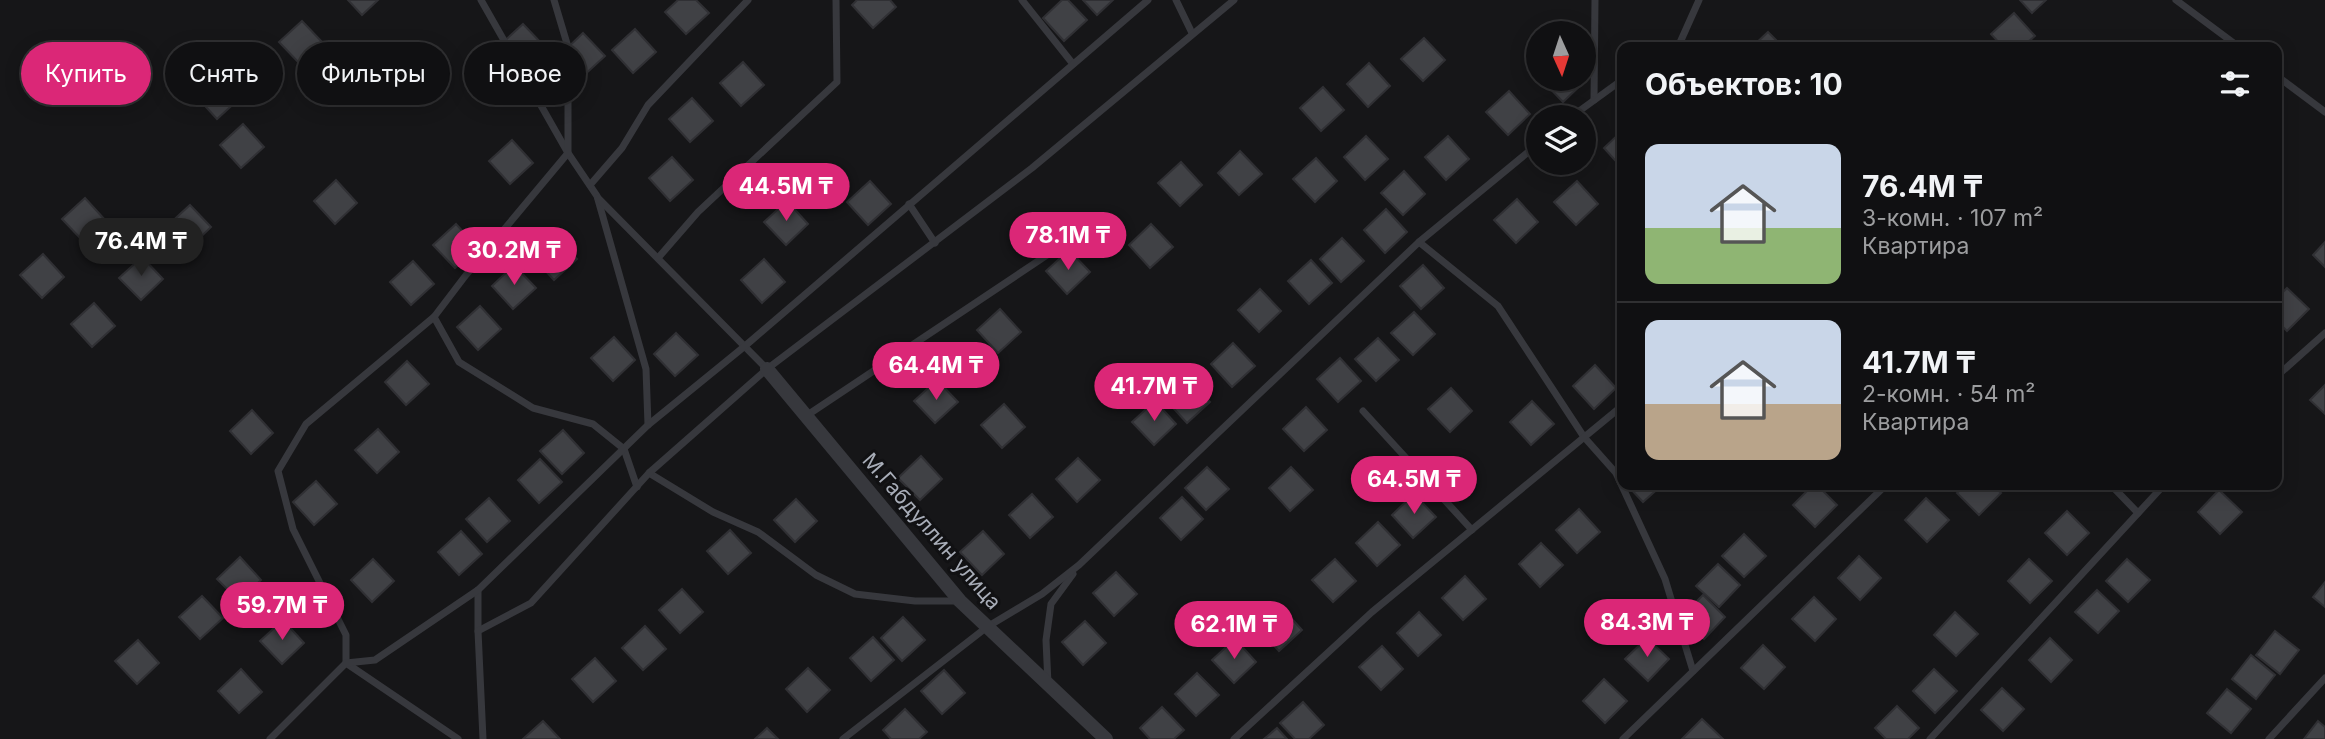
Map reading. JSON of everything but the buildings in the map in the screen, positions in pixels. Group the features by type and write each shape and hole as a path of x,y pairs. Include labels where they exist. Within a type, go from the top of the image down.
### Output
{"street":[{"name":"М.Габдуллин улица","path":"768,369 960,601 1106,739"}],"lane":[{"path":"481,0 568,153 597,196 768,369"},
{"path":"346,663 346,635 293,529 278,471 306,424 435,317 466,275 568,153 568,47 554,0"},
{"path":"590,185 622,148 648,105 748,0"},
{"path":"658,258 698,212 837,82 836,0"},
{"path":"1021,0 1073,64"},
{"path":"270,739 346,663 376,660 478,590 648,425 745,346 1148,0"},
{"path":"1176,0 1192,33"},
{"path":"478,631 531,603 649,473 768,369 1032,168 1234,0"},
{"path":"1594,100 1595,0"},
{"path":"1680,42 1699,0"},
{"path":"2176,0 2232,42"},
{"path":"2282,80 2325,112"},
{"path":"1587,105 1617,84"},
{"path":"843,739 987,627 1042,594 1079,565 1419,242 1526,154"},
{"path":"597,196 646,369 648,425"},
{"path":"909,204 935,243"},
{"path":"806,416 1089,227"},
{"path":"1419,242 1498,306 1584,437 1617,475"},
{"path":"435,317 459,362 533,408 593,424 624,449 637,487"},
{"path":"2282,372 2325,333"},
{"path":"1234,739 1371,612 1617,410"},
{"path":"1363,411 1472,530"},
{"path":"649,473 713,512 758,532 816,575 855,594 915,601 960,601"},
{"path":"1623,490 1665,579 1693,671"},
{"path":"1623,739 1881,490"},
{"path":"2116,490 2138,513"},
{"path":"1930,739 2159,490"},
{"path":"1048,685 1046,640 1051,604 1079,565"},
{"path":"478,590 483,739"},
{"path":"346,663 458,739"},
{"path":"2269,739 2325,678"}]}
